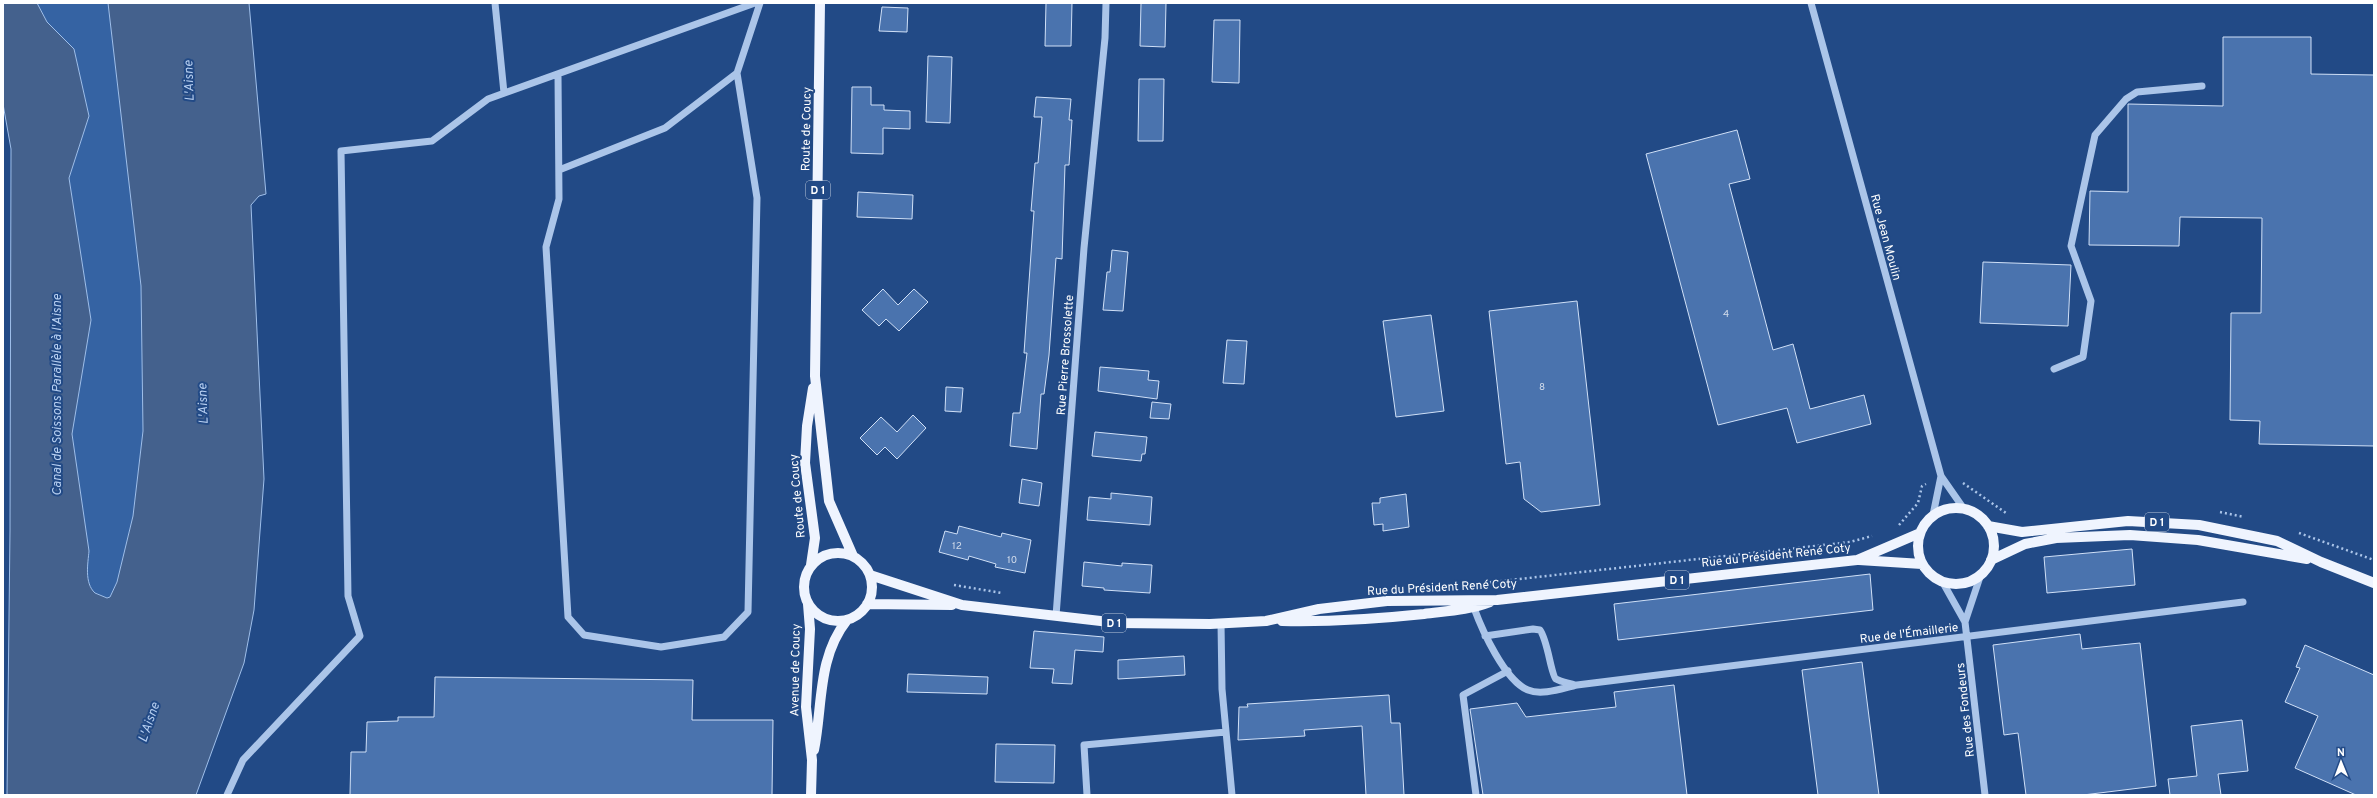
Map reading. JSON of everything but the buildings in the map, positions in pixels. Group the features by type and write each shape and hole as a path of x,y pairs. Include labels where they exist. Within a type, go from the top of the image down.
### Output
{"main road":[{"name":"Route de Coucy","path":"820,3 815,376 829,501 853,556"},
{"name":"Route de Coucy","path":"811,565 815,538 805,463 807,426 815,376"},
{"path":"1953,508 1964,509 1982,518 1988,526 1994,543 1991,560 1981,574 1962,583 1942,582 1927,571 1922,564 1918,554 1920,532 1933,515 1953,508"},
{"name":"D 1","path":"1988,526 2022,532 2128,521 2199,525 2277,541 2321,562 2374,583"},
{"name":"Rue du Président René Coty","path":"870,575 962,605 1118,623 1221,623 1266,621 1319,609 1387,601 1497,600 1857,560 1920,532"},
{"name":"D 1","path":"1991,560 2025,544 2033,542 2056,538 2130,535 2198,540 2321,562"},
{"path":"830,553 842,553 853,556 860,561 870,575 872,590 868,604 859,614 847,620 835,621 824,619 815,613 808,604 803,584 805,574 811,565 819,558 830,553"},
{"name":"D 1","path":"1857,560 1922,564"},
{"name":"D 1","path":"1266,621 1321,622 1474,608 1497,600"},
{"name":"Avenue de Coucy","path":"808,604 810,629 806,707 812,760 811,795"},
{"name":"D 1","path":"868,604 962,605"},
{"name":"Avenue de Coucy","path":"812,760 820,718 824,668 835,636 847,620"}],"street":[{"path":"495,3 504,93"},
{"path":"228,795 243,760 360,636 348,596 341,151 432,141 488,99 755,3"},
{"path":"558,74 559,199 546,247 568,617 584,635 661,647 724,638 748,612 757,198 737,73 760,3"},
{"name":"Rue Pierre Brossolette","path":"1056,616 1084,248 1105,38 1106,3"},
{"name":"Rue Jean Moulin","path":"1811,3 1940,476 1964,509"},
{"path":"559,170 665,128 737,73"},
{"path":"2054,369 2083,357 2092,301 2071,246 2095,135 2126,99 2137,92 2202,86"},
{"name":"Rue Jean Moulin","path":"1933,515 1940,476"},
{"path":"1965,622 1981,574"},
{"path":"1942,582 1965,622"},
{"name":"Rue de l'Émaillerie","path":"1474,608 1485,636 1515,682 1528,691 1542,692 1577,685 2243,602"},
{"name":"Rue des Fondeurs","path":"1965,622 1968,636 1985,795"},
{"path":"1221,623 1222,689 1232,795"},
{"name":"Rue de l'Émaillerie","path":"1485,636 1532,629 1540,630 1546,639 1553,674 1556,678 1577,685"},
{"path":"1476,795 1463,695 1508,671"},
{"path":"1087,795 1084,745 1226,732"}],"path":[{"path":"1895,529 1918,503 1922,486 1940,476"},
{"path":"1474,584 1850,542 1880,533"},
{"path":"947,584 1010,594"}],"shaded area":[{"path":"37,3 108,3 141,286 143,431 133,516 117,582 110,597 107,598 95,593 89,584 89,551 72,434 91,320 69,178 89,116 74,49 47,22"}],"water":[{"path":"3,3 37,3 47,22 74,49 89,116 69,178 91,320 72,434 89,551 89,584 95,593 107,598 110,597 117,582 133,516 143,431 141,286 108,3 249,3 266,194 259,196 251,205 264,479 254,610 244,663 196,795 7,795 10,530 11,149 3,104"}],"water label":[{"name":"L'Aisne","path":"188,81"},
{"name":"Canal de Soissons Parallèle à l'Aisne","path":"56,395"},
{"name":"L'Aisne","path":"202,404"},
{"name":"L'Aisne","path":"148,722"}]}
